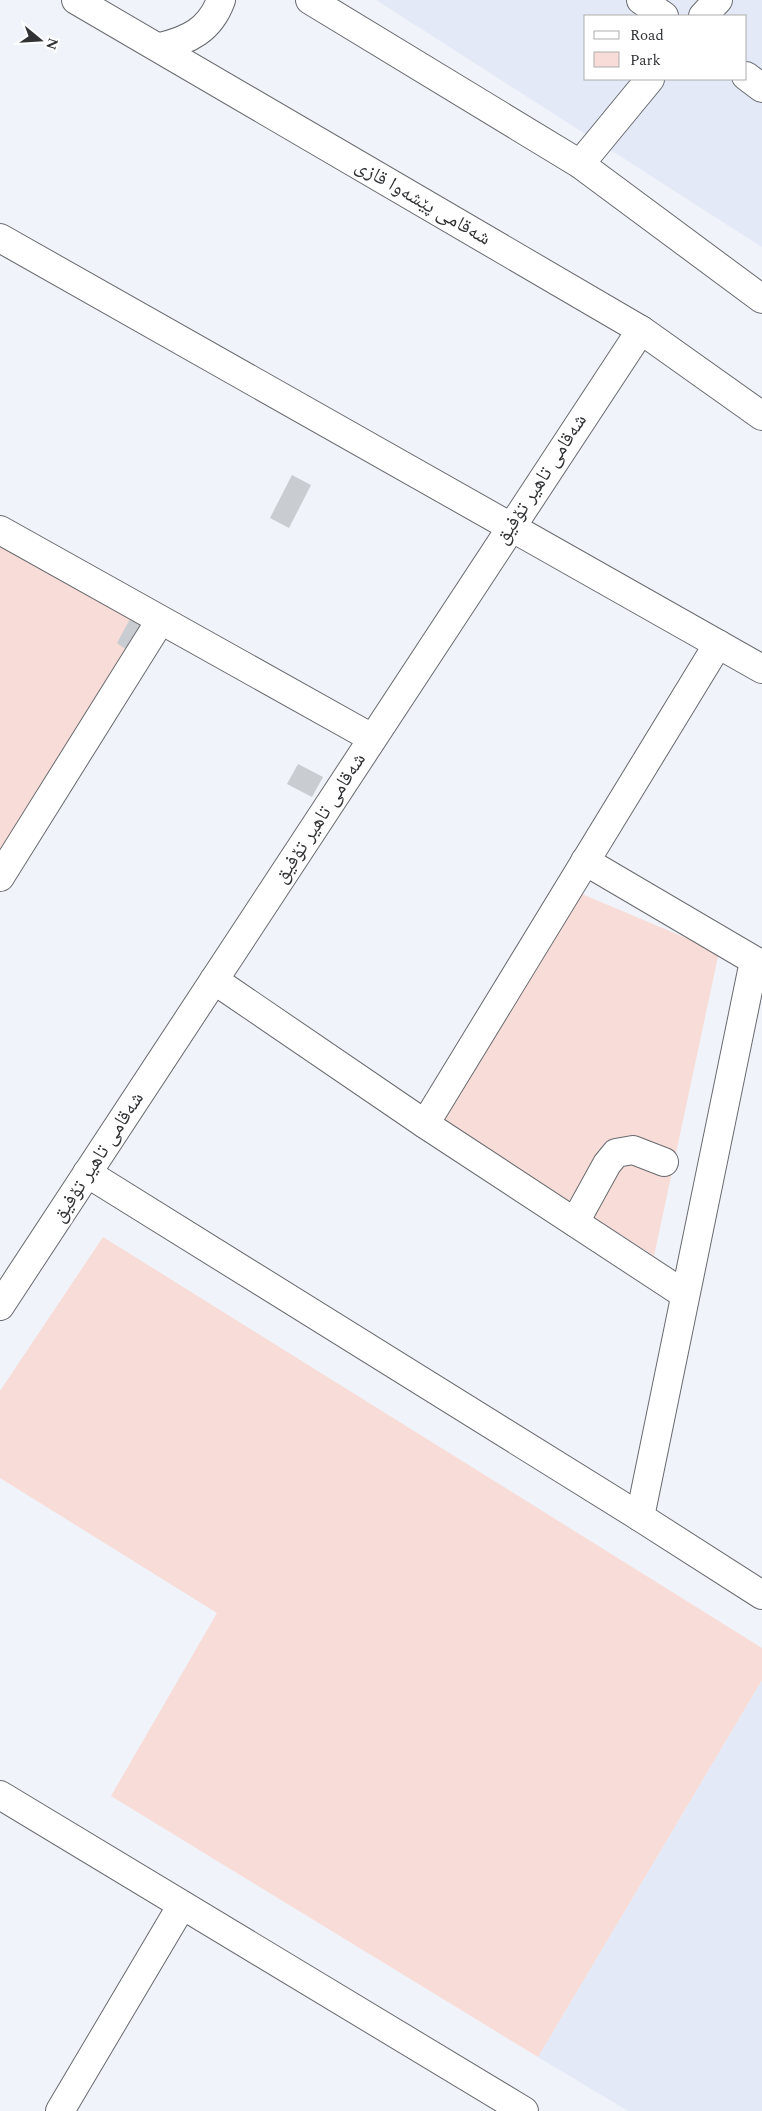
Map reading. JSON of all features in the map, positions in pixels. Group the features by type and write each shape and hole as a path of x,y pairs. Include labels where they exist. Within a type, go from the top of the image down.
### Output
{"main road":[{"name":"شەقامی پێشەوا قازی","path":"76,0 160,47 640,330 762,416"},
{"path":"160,47 182,42 202,30 217,11 221,0"},
{"path":"310,0 580,164 762,299"},
{"path":"641,0 663,15"},
{"path":"704,15 718,0"},
{"path":"747,77 762,88"},
{"path":"580,164 649,80"},
{"path":"0,238 762,669"},
{"name":"شەقامی تاهیر تۆفیق","path":"0,1306 640,330"},
{"path":"0,530 372,738"},
{"path":"0,877 160,621"},
{"path":"425,1124 718,644"},
{"path":"585,861 758,963 684,1294 640,1517"},
{"path":"214,980 425,1124 684,1294"},
{"path":"575,1222 607,1164 616,1153 633,1150 664,1162"},
{"path":"87,1173 762,1595"},
{"path":"1,1797 524,2111"},
{"path":"60,2111 182,1905"}],"shaded area":[{"path":"376,0 762,0 762,247"},
{"path":"762,1680 762,2111 628,2111 538,2057"}],"green space":[{"path":"0,539 148,624 0,861"},
{"path":"582,894 719,952 654,1256 438,1117"},
{"path":"103,1237 762,1648 762,1680 538,2057 111,1796 217,1613 0,1478 0,1391"}],"building":[{"path":"292,475 311,485 289,528 270,518"},
{"path":"130,619 147,625 131,653 117,643"},
{"path":"298,764 323,777 312,797 287,784"}]}
